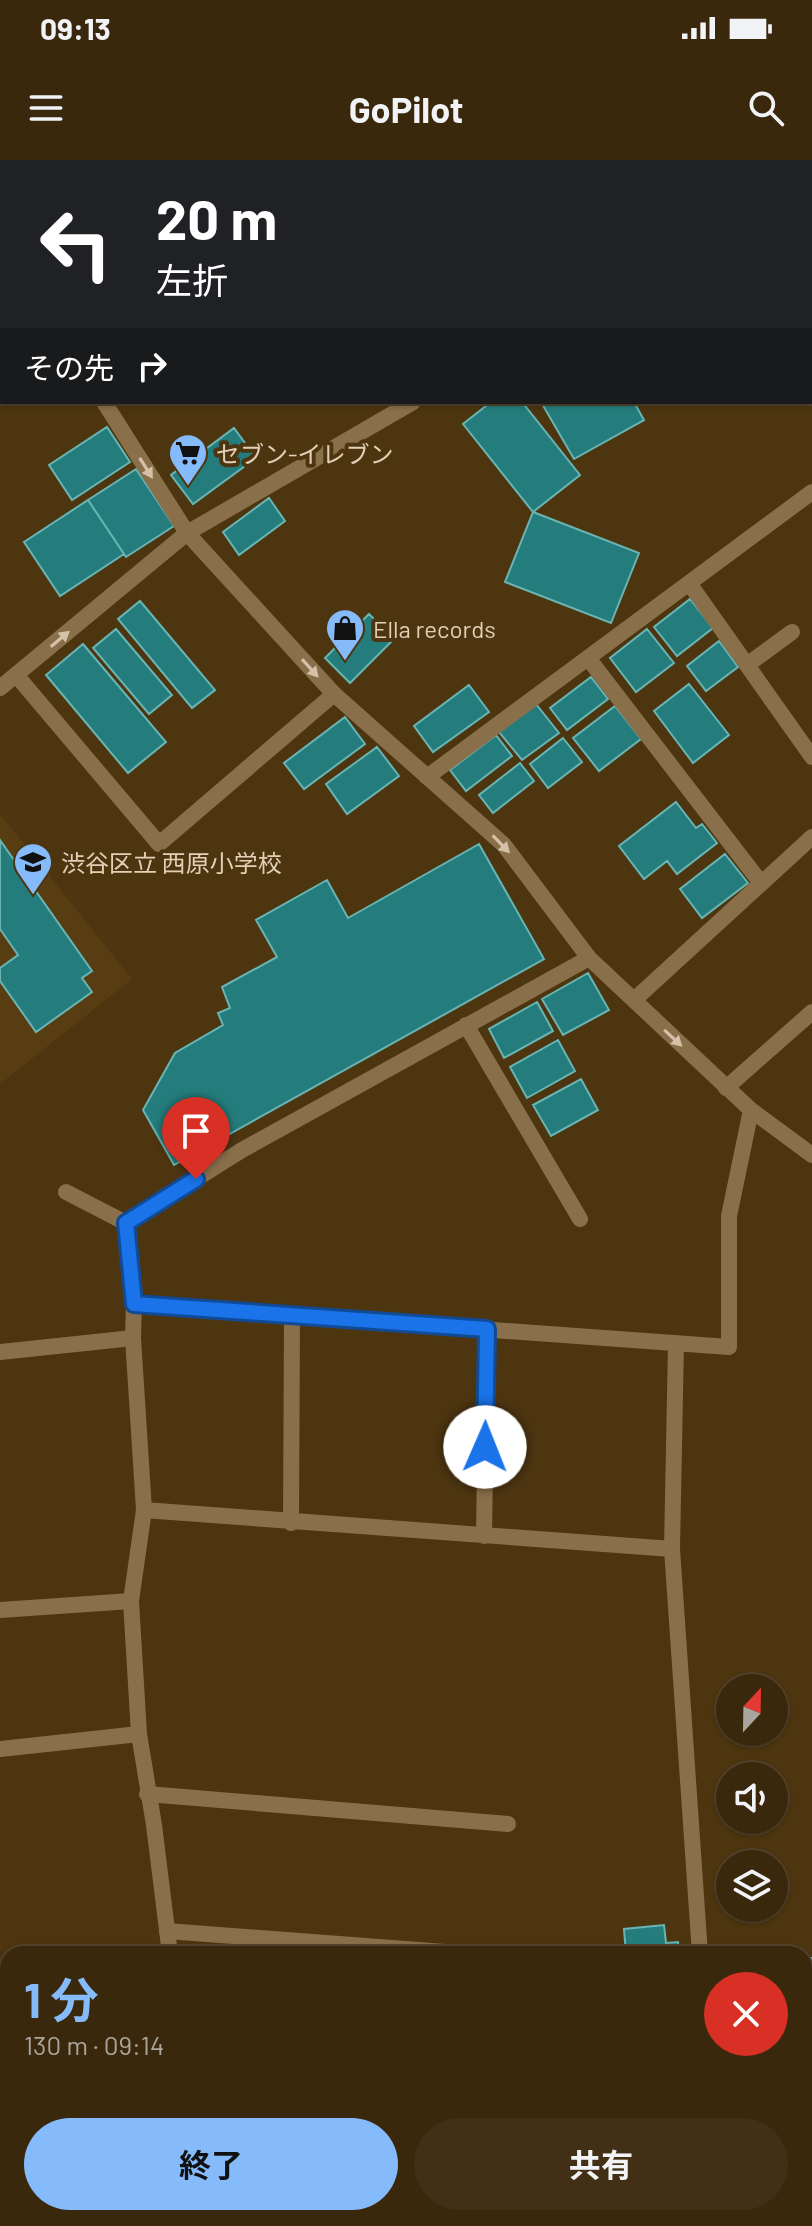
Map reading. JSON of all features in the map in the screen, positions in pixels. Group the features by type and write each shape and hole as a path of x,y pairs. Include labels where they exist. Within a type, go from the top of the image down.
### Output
{"street":[{"path":"105,404 187,533 334,694 504,845 589,958 726,1088 812,1155"},
{"path":"0,688 187,533 410,404"},
{"path":"427,777 812,492"},
{"path":"689,583 812,757"},
{"path":"747,665 792,632"},
{"path":"588,658 761,883"},
{"path":"17,676 159,844 334,694"},
{"path":"634,1000 812,837"},
{"path":"126,1223 242,1150 589,958"},
{"path":"726,1088 812,1012"},
{"path":"466,1025 580,1219"},
{"path":"134,1304 729,1347 729,1216 751,1110"},
{"path":"66,1192 126,1223"},
{"path":"126,1223 134,1304 133,1338 144,1510 131,1601 139,1734 169,1946"},
{"path":"291,1523 292,1316"},
{"path":"484,1536 487,1329"},
{"path":"0,1352 133,1338"},
{"path":"676,1343 672,1549 699,1946"},
{"path":"144,1510 672,1549"},
{"path":"0,1610 131,1601"},
{"path":"0,1749 139,1734"},
{"path":"147,1794 508,1824"},
{"path":"167,1931 351,1946"}],"shaded area":[{"name":"渋谷区立 西原小学校","path":"0,814 132,979 0,1084"}],"building":[{"path":"488,404 524,404 580,475 533,512 463,424"},
{"path":"542,404 635,404 644,420 574,459"},
{"path":"107,427 130,462 72,500 49,465"},
{"path":"234,428 256,458 193,504 171,475"},
{"path":"136,469 174,526 126,557 88,500"},
{"path":"269,498 285,521 239,555 223,532"},
{"path":"88,500 124,554 60,596 24,542"},
{"path":"533,512 639,553 611,623 505,582"},
{"path":"690,599 713,628 677,656 654,627"},
{"path":"140,601 215,690 192,708 118,619"},
{"path":"369,614 394,639 350,683 325,658"},
{"path":"116,629 172,695 149,714 93,648"},
{"path":"647,629 674,663 636,692 610,658"},
{"path":"719,641 738,667 706,691 687,666"},
{"path":"83,644 166,742 128,773 46,675"},
{"path":"591,677 608,699 567,730 550,708"},
{"path":"689,684 729,735 693,763 654,711"},
{"path":"469,685 489,712 433,752 414,726"},
{"path":"536,704 559,733 522,760 499,732"},
{"path":"615,706 641,739 599,771 573,738"},
{"path":"345,717 365,744 304,789 284,763"},
{"path":"496,735 512,756 466,791 450,770"},
{"path":"563,738 582,762 548,788 530,764"},
{"path":"377,747 399,776 347,814 326,784"},
{"path":"520,763 534,781 493,813 479,795"},
{"path":"676,802 696,828 702,824 717,843 677,874 667,861 644,879 619,846"},
{"path":"0,840 92,971 82,978 92,992 36,1032 0,981 0,968 18,955 0,929"},
{"path":"479,844 544,959 174,1165 143,1110 175,1053 223,1025 218,1013 230,1008 222,987 277,957 256,920 327,880 348,918"},
{"path":"725,854 748,883 702,918 680,889"},
{"path":"588,973 609,1010 563,1035 542,999"},
{"path":"537,1002 553,1031 504,1058 489,1029"},
{"path":"558,1040 575,1071 527,1098 510,1067"},
{"path":"581,1079 598,1110 551,1136 533,1105"},
{"path":"664,1925 666,1943 678,1942 678,1946 625,1946 624,1929"}],"place":[{"name":"セブン-イレブン","path":"188,487"},
{"name":"Ella records","path":"345,662"},
{"name":"渋谷区立 西原小学校","path":"33,896"}],"route":[{"path":"196,1179 126,1223 134,1304 487,1329 485,1447"}]}
